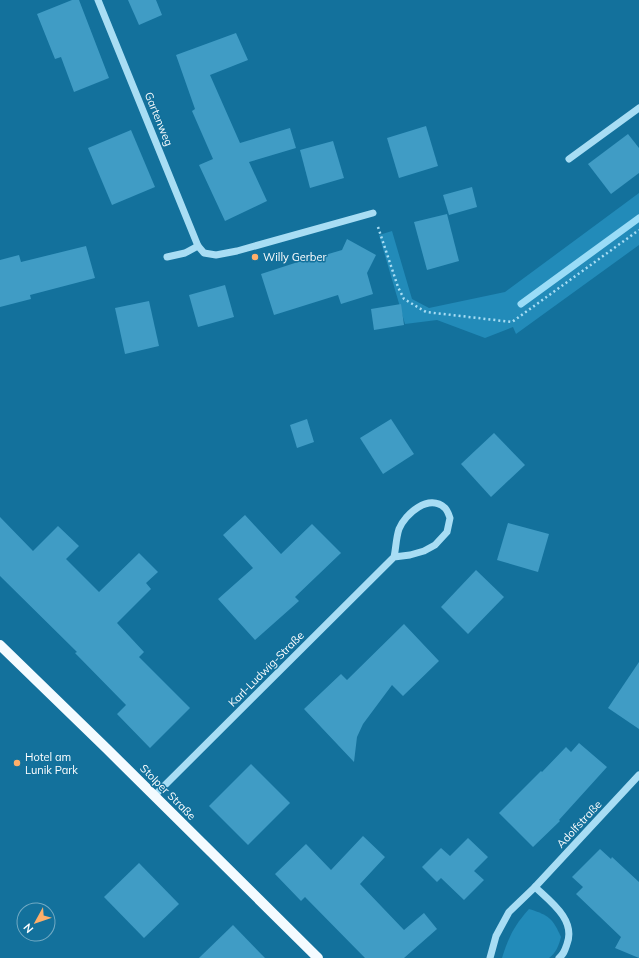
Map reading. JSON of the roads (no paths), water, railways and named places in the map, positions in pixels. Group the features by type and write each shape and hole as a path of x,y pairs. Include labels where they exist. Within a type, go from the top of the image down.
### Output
{"main road":[{"name":"Stolper Straße","path":"0,645 318,958"}],"street":[{"name":"Gartenweg","path":"98,0 198,246"},
{"path":"570,159 639,108"},
{"path":"167,257 185,252 198,246 204,254 216,255 373,213"},
{"path":"435,502 445,508 450,518 447,532 435,545 424,551 394,557 399,529 410,514 422,504 435,502"},
{"name":"Karl-Ludwig-Straße","path":"154,796 394,557"},
{"name":"Adolfstraße","path":"490,958 496,936 509,912 536,887 639,775"},
{"path":"536,887 566,919 570,936 564,954 559,958"}],"waterway":[{"path":"521,304 639,218"}],"place":[{"name":"Willy Gerber","path":"255,257"},
{"name":"Hotel am Lunik Park","path":"17,763"}]}
